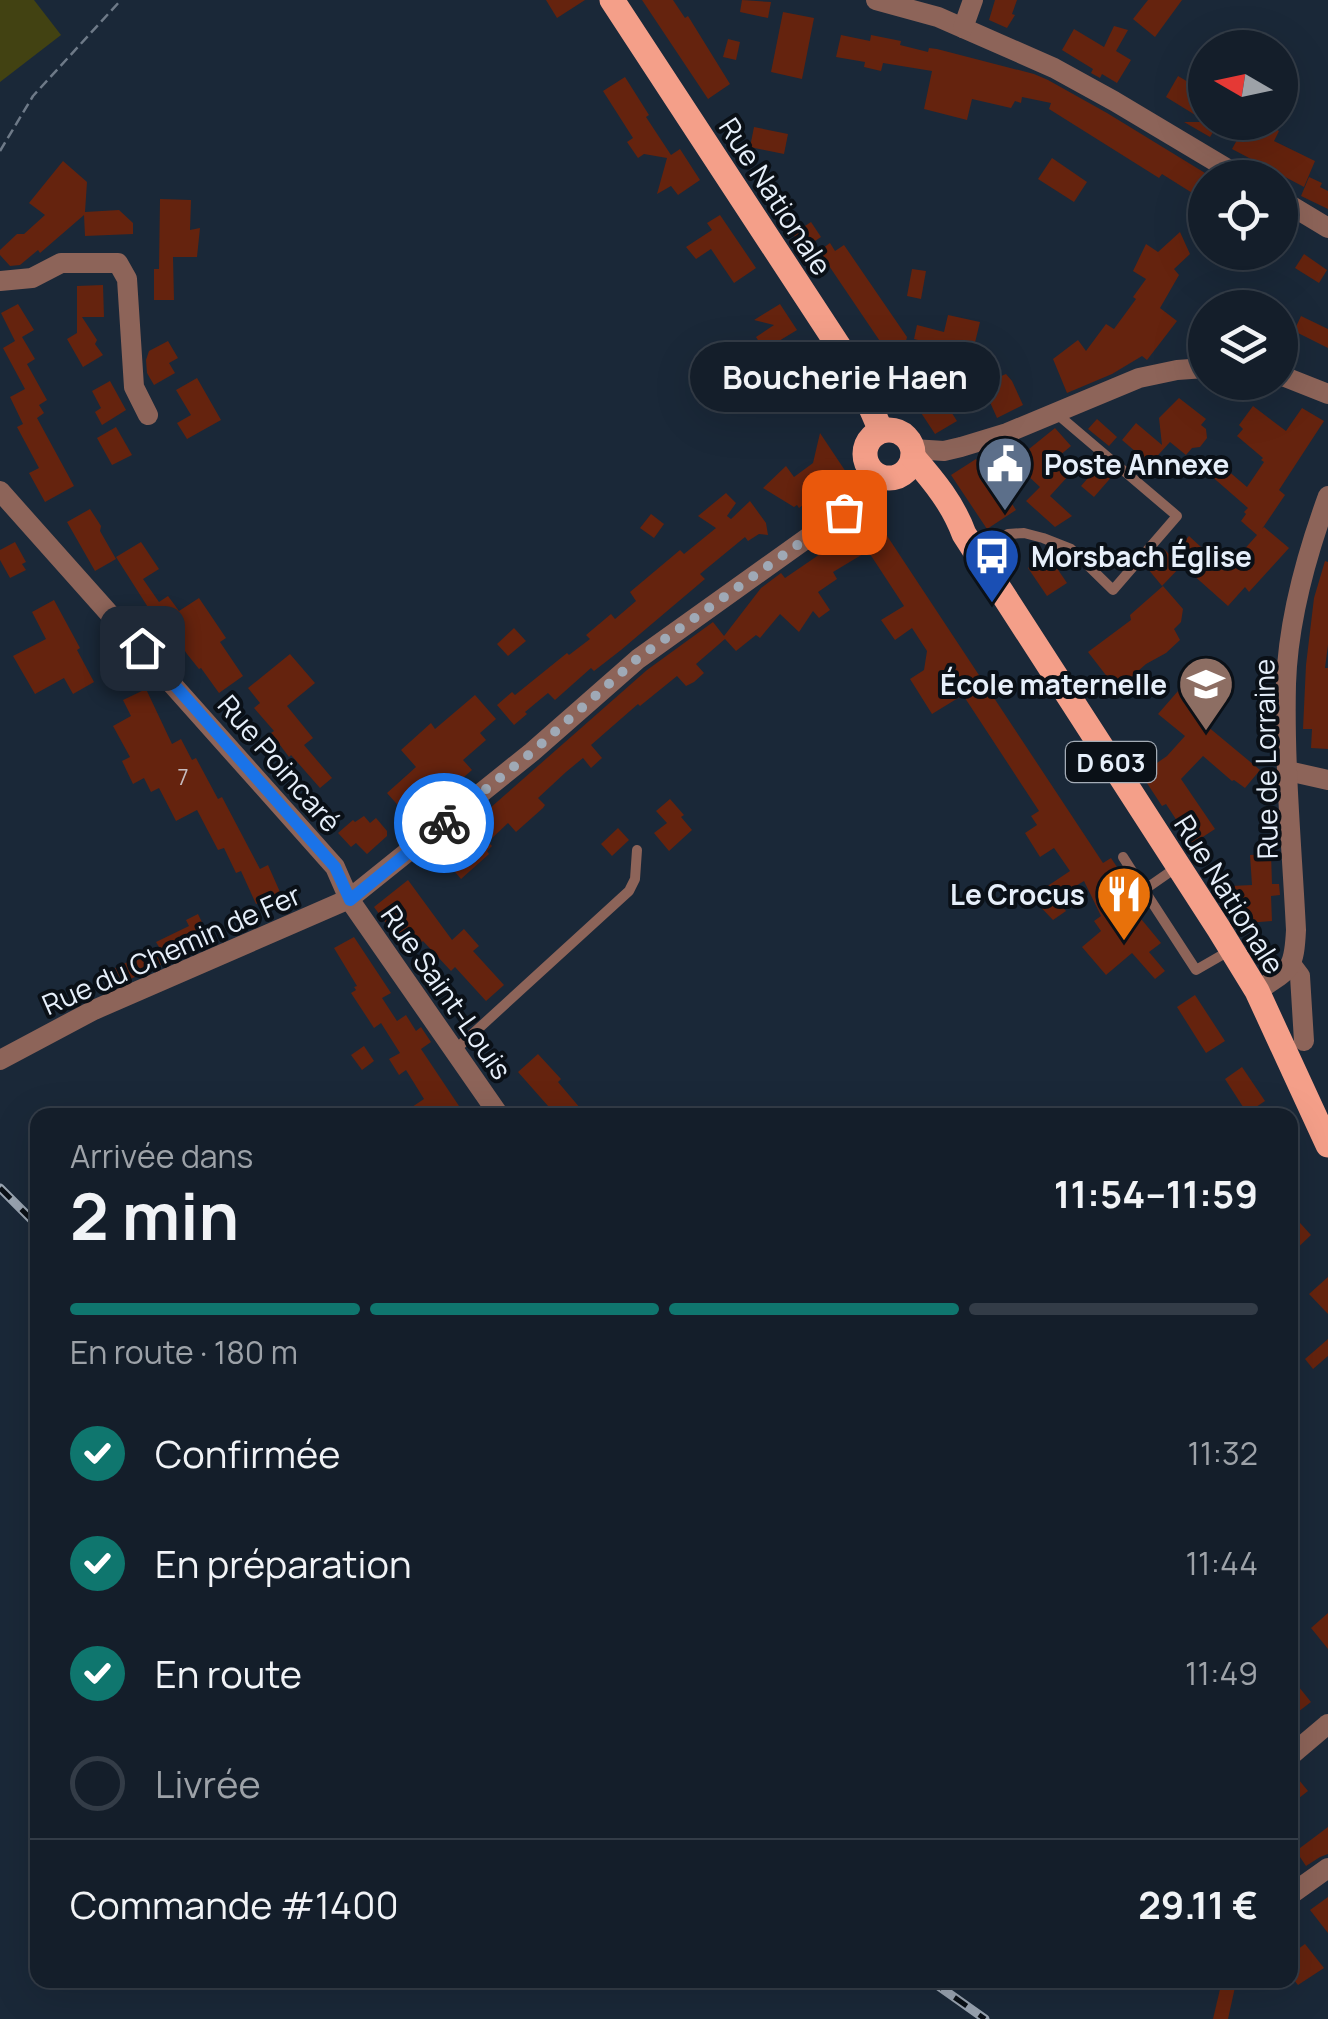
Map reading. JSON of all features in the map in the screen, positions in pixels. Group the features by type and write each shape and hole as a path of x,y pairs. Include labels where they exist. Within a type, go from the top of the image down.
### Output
{"main road":[{"name":"Rue Nationale","path":"612,0 855,371 880,431"},
{"path":"880,431 901,432 911,443 909,461 885,478 871,471 865,448 880,431"},
{"name":"Rue Nationale","path":"909,461 934,481 957,515 970,544 1232,950 1257,991 1328,1145"},
{"name":"Rue Nationale","path":"909,461 925,496 970,544"}],"street":[{"path":"876,0 938,17 1054,68 1213,160"},
{"path":"963,28 973,0"},
{"path":"1298,209 1328,228"},
{"path":"0,281 32,278 61,263 118,263 127,279 134,387 148,415"},
{"path":"909,461 1007,433 1140,378 1188,369"},
{"path":"1298,382 1328,394"},
{"path":"934,481 935,468 944,451"},
{"name":"Rue du Chemin de Fer","path":"0,1060 94,1010 350,900 532,752 638,658 844,512 871,471"},
{"name":"Rue Poincaré","path":"0,490 335,867 350,900"},
{"name":"Rue de Lorraine","path":"1304,1041 1300,976 1291,964 1295,958 1296,930 1286,681 1296,605 1328,496"},
{"path":"1288,771 1328,780"},
{"name":"Rue Saint-Louis","path":"350,900 494,1108"},
{"path":"1257,991 1291,964"},
{"path":"1298,1749 1328,1724"},
{"path":"1298,1889 1328,1868"}],"lane":[{"path":"970,544 1024,533 1071,549 1112,590 1177,516 1056,414"},
{"path":"454,1051 629,892 635,880 637,850"},
{"path":"1123,857 1196,970 1232,950"},
{"path":"1144,890 1178,866"}],"path":[{"path":"0,151 34,96 120,0"}],"shaded area":[{"path":"0,0 34,0 61,35 0,82"}],"building":[{"path":"546,0 585,0 557,18"},
{"path":"642,0 673,0 685,18 688,16 730,84 708,99"},
{"path":"742,0 771,2 768,18 740,12"},
{"path":"995,0 1017,0 1012,14 1015,15 1007,28 989,20"},
{"path":"1148,0 1182,0 1155,37 1133,19"},
{"path":"783,12 814,18 802,79 771,72"},
{"path":"1114,26 1128,30 1116,51 1131,60 1117,83 1102,74 1100,78 1091,73 1093,69 1062,50 1074,29 1104,47"},
{"path":"841,35 870,41 871,35 928,52 929,48 937,49 1034,74 1188,163 1188,190 1162,174 1159,178 1049,109 1051,103 1022,97 1021,103 1015,101 1011,108 972,99 967,120 924,109 932,71 883,63 881,71 864,67 865,62 836,57"},
{"path":"728,39 740,42 736,60 723,57"},
{"path":"1178,76 1188,82 1188,111 1166,97"},
{"path":"625,77 671,155 680,149 700,180 678,195 671,186 657,194 667,158 644,154 638,158 627,142 633,138 603,91"},
{"path":"754,127 788,134 784,154 750,147"},
{"path":"1237,140 1274,140 1315,161 1304,187 1298,184 1298,160 1253,160 1232,149"},
{"path":"1052,158 1087,182 1074,202 1038,179"},
{"path":"63,161 87,182 85,212 119,210 133,223 133,234 85,236 84,215 40,253 38,250 20,265 10,266 0,250 45,215 29,203"},
{"path":"1309,177 1328,191 1328,209 1301,196"},
{"path":"160,199 191,200 190,230 200,228 197,257 173,257 174,300 154,300 154,269 159,269"},
{"path":"720,215 756,268 734,283 711,249 696,259 686,247 712,230 707,223"},
{"path":"811,222 821,237 803,249 793,234"},
{"path":"1180,232 1188,256 1174,269 1179,275 1160,308 1177,321 1147,360 1142,356 1067,393 1053,359 1078,340 1086,351 1106,324 1114,329 1146,279 1133,271 1146,244 1158,252"},
{"path":"830,243 835,251 844,245 907,337 902,357 894,362 819,251"},
{"path":"1304,254 1327,270 1319,283 1298,270"},
{"path":"912,269 926,271 921,299 907,296"},
{"path":"103,285 104,317 82,317 103,355 83,367 67,339 77,333 77,286"},
{"path":"18,304 34,330 22,337 35,359 27,364 47,400 39,405 44,413 37,418 74,486 45,502 29,473 39,468 17,427 23,424 10,397 25,389 3,348 15,341 1,313"},
{"path":"780,304 797,330 764,350 756,337 774,325 754,320"},
{"path":"948,315 980,322 970,363 938,356 941,346 914,339 917,325 944,332"},
{"path":"1301,316 1328,329 1328,348 1298,333"},
{"path":"168,341 178,358 169,363 175,373 154,385 147,373 146,360 149,351"},
{"path":"814,355 829,379 806,394 800,384 784,395 781,406 759,402 758,409 738,405 744,377 787,385 790,369"},
{"path":"1006,374 1023,405 997,418 982,384"},
{"path":"197,378 221,420 187,439 177,423 191,415 176,390"},
{"path":"935,380 957,421 935,434 910,396"},
{"path":"110,381 126,410 102,425 95,412 101,408 92,391"},
{"path":"1179,398 1206,419 1201,425 1207,438 1186,455 1170,442 1150,464 1122,440 1136,423 1162,445 1159,418"},
{"path":"1253,406 1286,431 1302,408 1324,421 1279,490 1285,495 1262,529 1289,548 1249,592 1245,587 1228,606 1182,565 1162,586 1148,569 1164,549 1171,556 1189,536 1226,570 1257,535 1241,521 1248,508 1209,474 1219,463 1247,487 1264,462 1237,436 1243,429 1239,425"},
{"path":"1097,419 1117,437 1109,446 1088,429"},
{"path":"116,427 132,455 112,465 97,438"},
{"path":"1055,428 1071,446 1053,461 1069,475 1050,496 1072,516 1055,527 1026,501 1040,487 1013,462"},
{"path":"820,433 846,472 799,508 763,488 786,466 794,477 813,463"},
{"path":"976,459 992,482 996,479 1016,510 987,529 951,475"},
{"path":"1101,463 1114,474 1094,497 1081,486"},
{"path":"726,493 736,503 727,516 731,519 750,501 766,523 768,535 759,534 748,541 745,537 700,574 705,579 621,650 594,671 591,668 555,700 548,693 514,725 497,705 590,639 586,635 611,614 615,619 636,601 630,592 680,550 684,554 716,528 698,516"},
{"path":"90,509 116,559 95,571 67,522"},
{"path":"870,510 1103,863 1111,858 1125,879 1118,891 1161,943 1149,952 1165,971 1155,979 1132,953 1106,975 1082,947 1101,931 1094,921 1101,916 1084,881 1056,898 1066,911 1053,920 1031,897 1070,871 1054,848 1040,857 1025,833 1037,825 1031,816 1039,811 963,695 932,714 910,679 924,670 927,651 912,628 895,640 881,620 904,606 868,551 833,572 837,579 818,592 830,610 819,618 813,611 799,632 780,614 760,638 756,635 736,651 725,639 696,664 704,673 694,682 686,686 677,676 638,704 591,745 602,758 591,768 583,758 566,772 538,798 545,805 543,808 516,832 508,823 488,842 492,846 489,854 461,879 439,853 647,670 713,622 724,636 761,588 781,573 785,578 826,550 824,547 851,530 848,526"},
{"path":"651,514 664,524 654,538 640,528"},
{"path":"15,542 26,570 10,578 0,560 0,550"},
{"path":"141,542 159,569 143,579 159,602 168,596 179,611 199,598 226,638 220,642 243,676 219,693 164,619 158,623 116,557"},
{"path":"1048,555 1067,583 1047,596 1028,568"},
{"path":"1325,561 1328,749 1311,748 1312,729 1303,729 1314,598"},
{"path":"1163,586 1183,609 1181,622 1174,629 1180,640 1121,686 1112,683 1088,652 1131,620 1130,615"},
{"path":"54,600 94,682 73,694 64,678 35,694 13,656 46,639 32,612"},
{"path":"514,628 526,641 508,656 497,644"},
{"path":"290,654 315,683 287,706 313,738 304,745 332,778 320,788 271,733 274,731 254,708 260,703 248,688"},
{"path":"1205,658 1218,669 1215,685 1195,693 1206,702 1195,716 1260,770 1245,788 1203,756 1181,779 1215,829 1192,844 1141,774 1167,756 1185,736 1158,714 1185,683 1189,664"},
{"path":"146,689 172,744 181,739 192,760 196,758 218,799 222,797 260,869 268,865 280,892 256,904 241,871 236,873 224,848 218,850 197,810 176,821 159,788 151,792 144,778 133,784 122,761 130,757 113,726 131,716 123,700"},
{"path":"475,695 496,719 480,733 486,740 463,760 472,770 442,796 432,785 403,811 387,793 416,767 401,750 431,723 435,729"},
{"path":"670,799 692,830 669,851 654,833 667,823 656,811"},
{"path":"364,816 370,823 376,818 387,831 387,836 367,854 356,843 351,847 338,833"},
{"path":"618,828 629,840 612,856 601,844"},
{"path":"1271,854 1272,884 1279,884 1280,895 1271,896 1272,921 1247,923 1244,898 1232,899 1231,886 1252,885 1250,855"},
{"path":"408,880 452,940 464,929 479,946 473,951 504,985 486,1001 455,967 451,971 423,941 413,948 402,933 396,937 374,907"},
{"path":"198,914 211,941 122,983 115,968 159,947 156,942 189,926 186,920"},
{"path":"354,937 391,993 382,998 397,1021 406,1015 416,1031 421,1027 431,1042 421,1049 460,1108 410,1108 424,1099 406,1070 399,1075 389,1059 400,1053 381,1023 374,1028 351,993 357,986 334,948"},
{"path":"1195,995 1225,1041 1206,1053 1177,1007"},
{"path":"364,1046 374,1061 362,1070 351,1055"},
{"path":"538,1054 580,1108 550,1108 518,1072"},
{"path":"1242,1067 1265,1101 1254,1108 1244,1108 1225,1079"},
{"path":"1298,1221 1311,1235 1298,1247"},
{"path":"1328,1277 1328,1314 1309,1294"},
{"path":"1328,1339 1328,1356 1313,1369 1305,1359"},
{"path":"1328,1613 1328,1649 1311,1628"},
{"path":"1298,1686 1311,1702 1298,1712"},
{"path":"1298,1779 1308,1791 1298,1799"},
{"path":"1328,1827 1328,1854 1306,1866 1298,1850"},
{"path":"1328,1897 1328,1933 1310,1910"},
{"path":"1305,1944 1324,1968 1298,1985 1298,1949"},
{"path":"1220,1988 1235,1988 1228,2019 1213,2019"}],"railway":[{"path":"0,1188 30,1218"},
{"path":"941,1988 985,2019"}],"way so far":[{"path":"444,823 638,658 844,512"}],"place":[{"name":"Boucherie Haen","path":"844,512"},
{"name":"Poste Annexe","path":"1005,513"},
{"name":"Morsbach Église","path":"992,605"},
{"name":"École maternelle","path":"1206,733"},
{"name":"Le Crocus","path":"1124,943"}],"route":[{"path":"142,648 335,867 350,900 444,823"}]}
